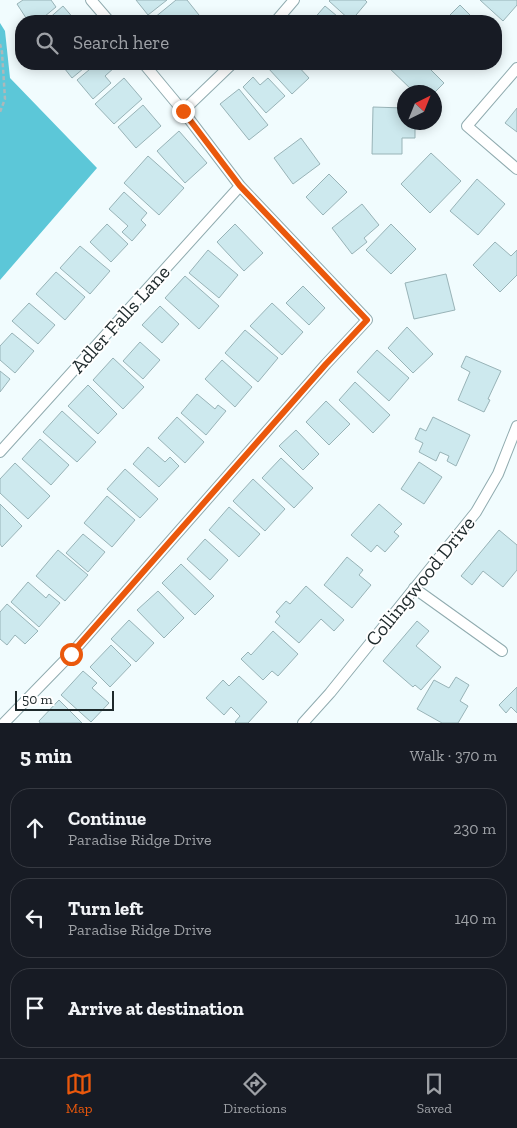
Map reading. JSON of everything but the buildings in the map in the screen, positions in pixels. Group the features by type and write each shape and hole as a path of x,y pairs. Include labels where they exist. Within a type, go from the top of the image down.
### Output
{"street":[{"path":"91,0 104,15"},
{"path":"281,15 294,0"},
{"path":"517,68 467,126 517,169"},
{"path":"4,723 71,654 326,364 367,320 240,186 149,70"},
{"path":"183,111 226,70"},
{"name":"Adler Falls Lane","path":"0,452 240,186"},
{"name":"Collingwood Drive","path":"303,723 330,693 476,512 498,474 517,426"},
{"path":"414,588 502,651"}],"path":[{"path":"0,44 5,99 0,112"}],"shaded area":[{"path":"0,23 5,31 10,78 97,168 0,280"}],"route":[{"path":"71,654 326,364 367,320 240,186 183,111"}]}
